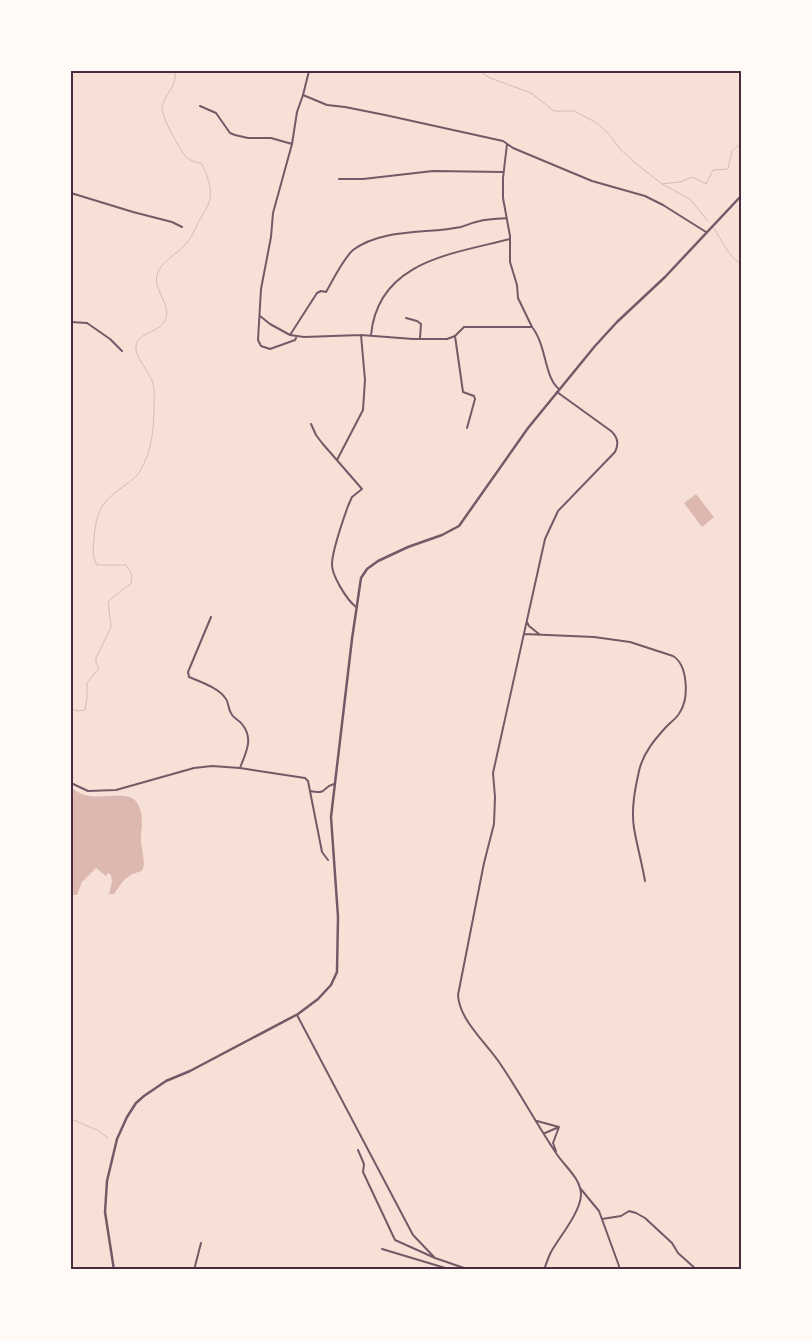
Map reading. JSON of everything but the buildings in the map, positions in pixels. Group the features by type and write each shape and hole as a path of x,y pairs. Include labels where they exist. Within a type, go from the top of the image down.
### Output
{"street":[{"path":"296,337 294,340 278,347 266,349 261,346 258,340 261,289 269,250 273,213 292,144 294,124 308,71"},
{"path":"303,95 327,105 490,137 520,152 592,181 645,196 706,232"},
{"path":"200,106 216,113 230,133 248,138 271,138 292,144"},
{"path":"507,144 503,198 510,239 510,262 517,285 518,298 532,327 540,338 552,381 558,391 616,435 618,447 555,515 545,539 492,773 495,797 494,824 484,863 458,995 458,1005 499,1062 557,1155 575,1178 580,1188 595,1204 620,1270"},
{"path":"339,179 363,179 433,171 504,172"},
{"path":"71,193 172,222 182,227"},
{"path":"114,1270 105,1212 107,1181 117,1139 136,1103 166,1081 190,1071 297,1015 318,999 331,985 338,972 338,917 331,817 361,578 372,564 386,556 442,535 459,526 528,428 616,323 665,277 741,196"},
{"path":"290,335 317,293 321,291 326,292 348,256 358,247 370,241 388,236 424,230 462,227 478,221 506,218"},
{"path":"371,335 377,309 393,282 420,265 447,254 510,239"},
{"path":"260,316 270,324 296,337 371,335 447,339 455,336 464,327 532,327"},
{"path":"406,318 417,321 420,324 420,338"},
{"path":"71,322 87,323 110,339 122,351"},
{"path":"337,460 363,410 366,380 361,335"},
{"path":"455,336 463,392 474,396 475,399 467,428"},
{"path":"312,424 316,435 362,489 352,497 348,506 332,564 343,590 351,603 356,607"},
{"path":"618,447 623,448"},
{"path":"210,617 188,672 189,677 204,683 224,696 232,715 249,735 249,743 240,768"},
{"path":"527,620 529,626 540,635"},
{"path":"524,634 594,637 638,644 673,656 682,665 685,680 681,712 654,740 647,751 639,770 635,792 634,828 645,881"},
{"path":"71,783 88,791 109,791 194,768 212,766 240,768 305,778 308,781 322,852 328,860"},
{"path":"310,791 324,792 330,785 335,784"},
{"path":"297,1015 413,1235 436,1258"},
{"path":"536,1121 559,1127"},
{"path":"544,1134 559,1127"},
{"path":"557,1155 554,1143 559,1127"},
{"path":"358,1150 364,1164 363,1172 395,1240 470,1270"},
{"path":"544,1270 551,1253 578,1206 581,1196 580,1188"},
{"path":"602,1219 621,1216 629,1211 636,1213 656,1228 697,1270"},
{"path":"194,1270 201,1243"},
{"path":"382,1249 452,1270"}],"shaded area":[{"path":"696,494 714,517 702,527 684,503"},
{"path":"71,788 83,794 94,796 129,797 136,801 140,809 142,821 141,841 144,859 142,871 132,874 123,881 114,894 109,894 112,882 111,875 108,873 106,876 96,868 82,882 77,895 71,895"}],"waterway":[{"path":"71,708 76,711 85,710 87,683 99,668 96,658 111,627 108,602 131,584 132,575 126,565 97,565 93,549 96,522 101,508 110,497 139,473 152,439 154,386 139,357 136,344 142,336 157,329 164,322 167,310 158,287 157,275 161,266 189,240 210,199 210,186 201,163 186,157 171,133 162,112 163,103 174,82 175,71"},
{"path":"480,71 490,78 531,93 554,111 574,111 597,123 608,133 621,150 639,166 662,184 690,199 708,221"},
{"path":"662,184 680,182 692,177 706,184 713,170 728,169 732,151 741,143"},
{"path":"714,228 729,253 741,264"},
{"path":"71,1119 97,1130 108,1138"}]}
